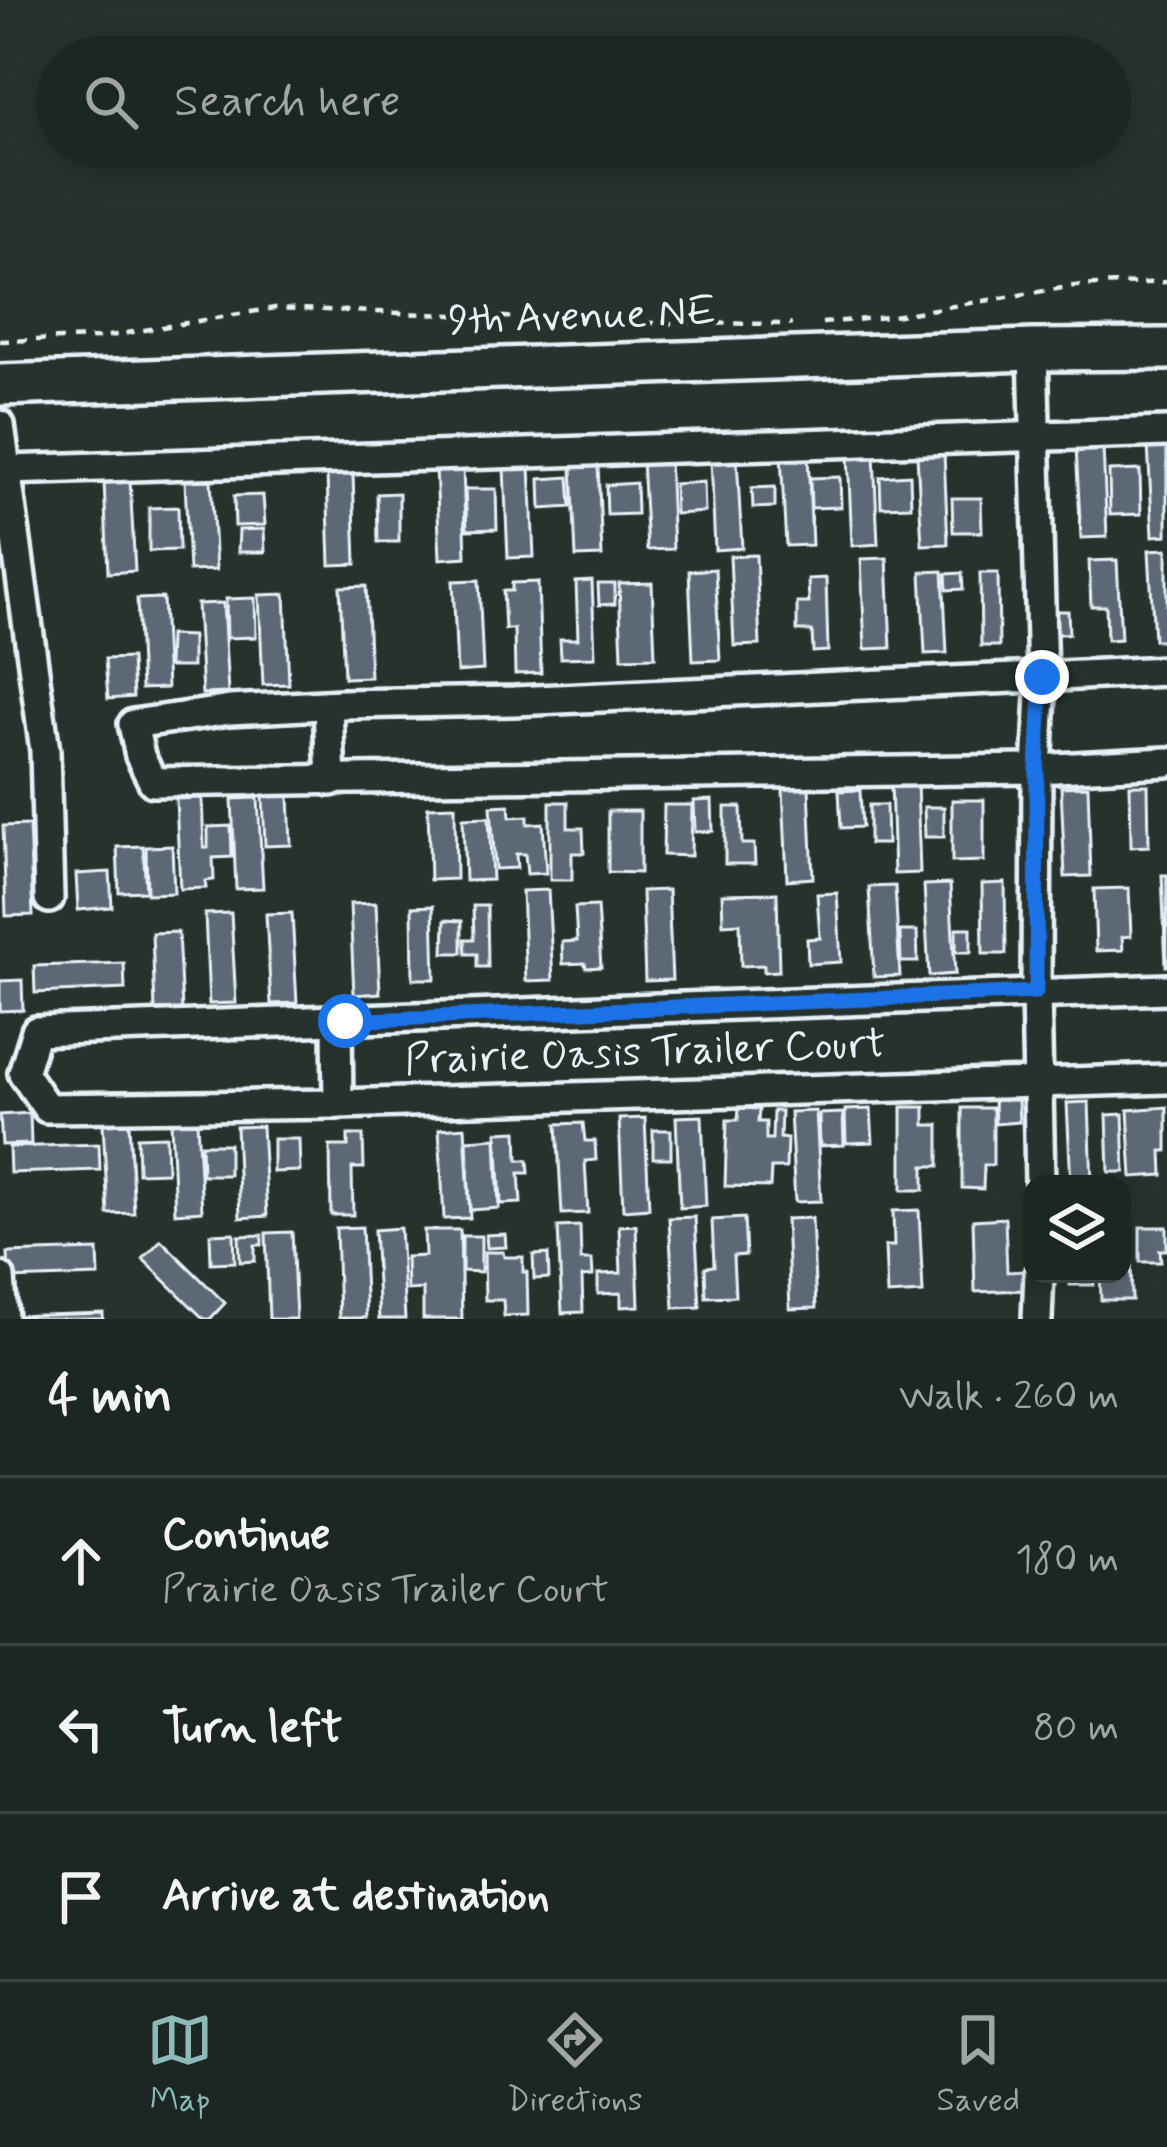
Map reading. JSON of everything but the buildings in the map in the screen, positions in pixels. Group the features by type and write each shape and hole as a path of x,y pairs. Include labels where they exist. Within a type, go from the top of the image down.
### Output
{"street":[{"name":"9th Avenue NE","path":"0,385 1167,349"},
{"path":"1033,350 1042,677 1036,992 1040,1175"},
{"path":"0,425 45,751 49,898"},
{"path":"8,470 1167,432"},
{"path":"1167,671 230,710 133,724 140,756 153,782 1037,769 1167,762"},
{"path":"328,705 331,781"},
{"name":"Prairie Oasis Trailer Court","path":"1167,989 36,1031 22,1073 47,1108 1167,1079"},
{"path":"337,1022 338,1104"},
{"path":"0,1277 3,1319"},
{"path":"1037,1319 1039,1283"}],"path":[{"path":"0,341 98,338 274,308 652,323 811,324 887,317 1074,286 1167,282"}],"route":[{"path":"345,1021 1036,992 1042,677"}]}
